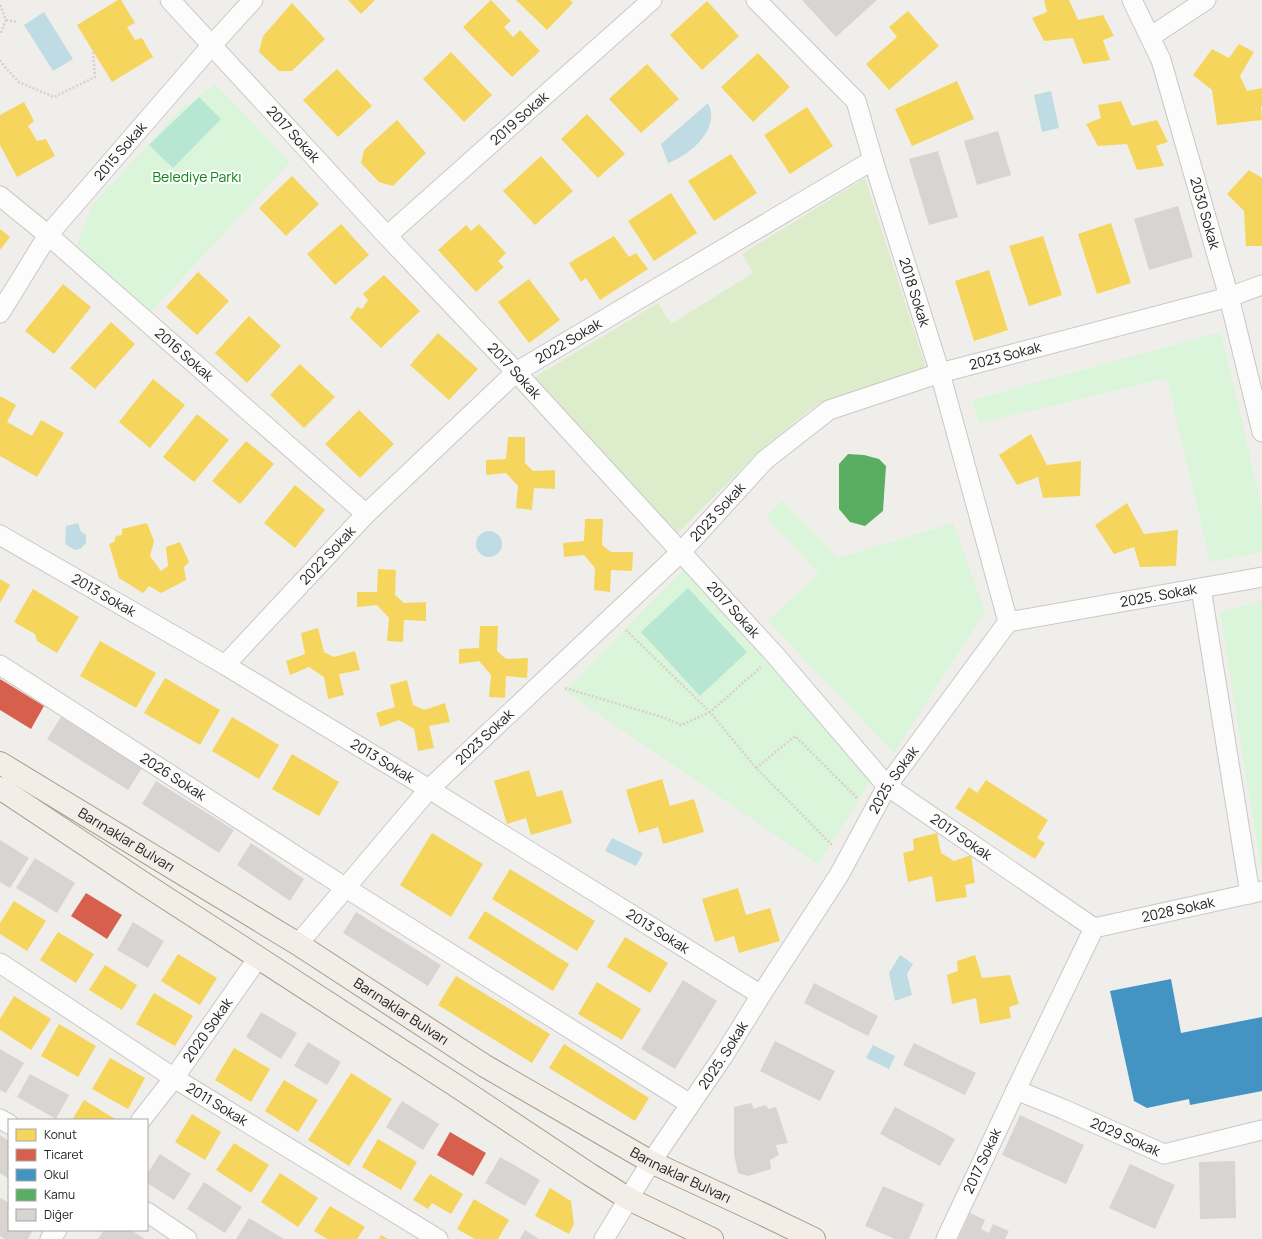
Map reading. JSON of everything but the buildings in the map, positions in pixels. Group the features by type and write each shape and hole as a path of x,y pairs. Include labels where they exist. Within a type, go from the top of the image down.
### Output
{"main road":[{"name":"Barınaklar Bulvarı","path":"0,763 298,944 485,1066 651,1162 814,1239"},
{"name":"Barınaklar Bulvarı","path":"0,788 258,958 628,1198 712,1239"}],"street":[{"name":"2017 Sokak","path":"170,0 387,236 516,372 775,655 887,786 1094,928 946,1239"},
{"name":"2015 Sokak","path":"0,313 48,235 212,45 253,0"},
{"name":"2019 Sokak","path":"387,236 652,0"},
{"name":"2018 Sokak","path":"756,0 856,101 940,373 1008,622"},
{"name":"2030 Sokak","path":"1132,0 1161,60 1229,297 1262,432"},
{"path":"1150,37 1206,0"},
{"name":"2022 Sokak","path":"225,665 366,514 516,372 873,160"},
{"name":"2016 Sokak","path":"0,196 48,235 366,514"},
{"name":"2023 Sokak","path":"298,944 429,789 681,552 765,460 829,410 940,373 1229,297 1262,285"},
{"name":"2013 Sokak","path":"0,535 225,665 429,789 760,995"},
{"name":"2025. Sokak","path":"604,1239 651,1162 724,1055 760,995 840,875 887,786 1008,622 1262,577"},
{"path":"1201,588 1256,893"},
{"name":"2026 Sokak","path":"0,665 346,888 690,1104"},
{"name":"2028 Sokak","path":"1094,928 1256,893"},
{"name":"2020 Sokak","path":"142,1119 174,1078 258,958"},
{"name":"2011 Sokak","path":"0,963 174,1078 438,1239"},
{"name":"2029 Sokak","path":"1016,1090 1063,1109 1164,1154 1262,1130"},
{"path":"148,1213 187,1239"},
{"path":"50,1239 56,1231"}],"path":[{"path":"0,5 6,20 0,35"},
{"path":"6,20 18,22"},
{"path":"0,60 19,82 54,97 95,77 93,51"},
{"path":"613,617 710,712 756,768 847,861"},
{"path":"543,682 641,710 681,724 710,712 775,655"},
{"path":"756,768 795,736 872,813"}],"green space":[{"name":"Belediye Parkı","path":"215,84 290,162 149,314 75,250 92,206 180,110"},
{"path":"199,97 221,119 173,168 149,145"},
{"path":"865,178 926,368 817,404 760,450 677,534 535,377 658,303 671,324 753,273 742,254"},
{"path":"1221,332 1262,508 1262,552 1210,562 1167,378 979,423 972,400"},
{"path":"782,501 839,558 953,523 985,611 894,753 768,621 819,573 766,517"},
{"path":"684,569 871,780 818,864 565,691"},
{"path":"688,588 747,652 700,696 641,632"},
{"path":"1262,600 1262,874 1220,613"}],"water":[{"path":"44,12 73,59 53,71 24,25"},
{"path":"1051,91 1059,128 1042,132 1034,95"},
{"path":"708,103 711,113 710,122 707,131 701,140 685,154 668,163 661,144"},
{"path":"78,523 81,532 86,535 86,543 80,549 75,550 65,544 66,526"},
{"path":"489,531 498,535 502,544 498,553 489,557 480,553 476,544 480,535"},
{"path":"612,838 643,853 636,866 605,851"},
{"path":"900,955 913,964 907,974 912,995 895,1001 889,973"},
{"path":"873,1045 895,1056 889,1069 866,1058"}]}
